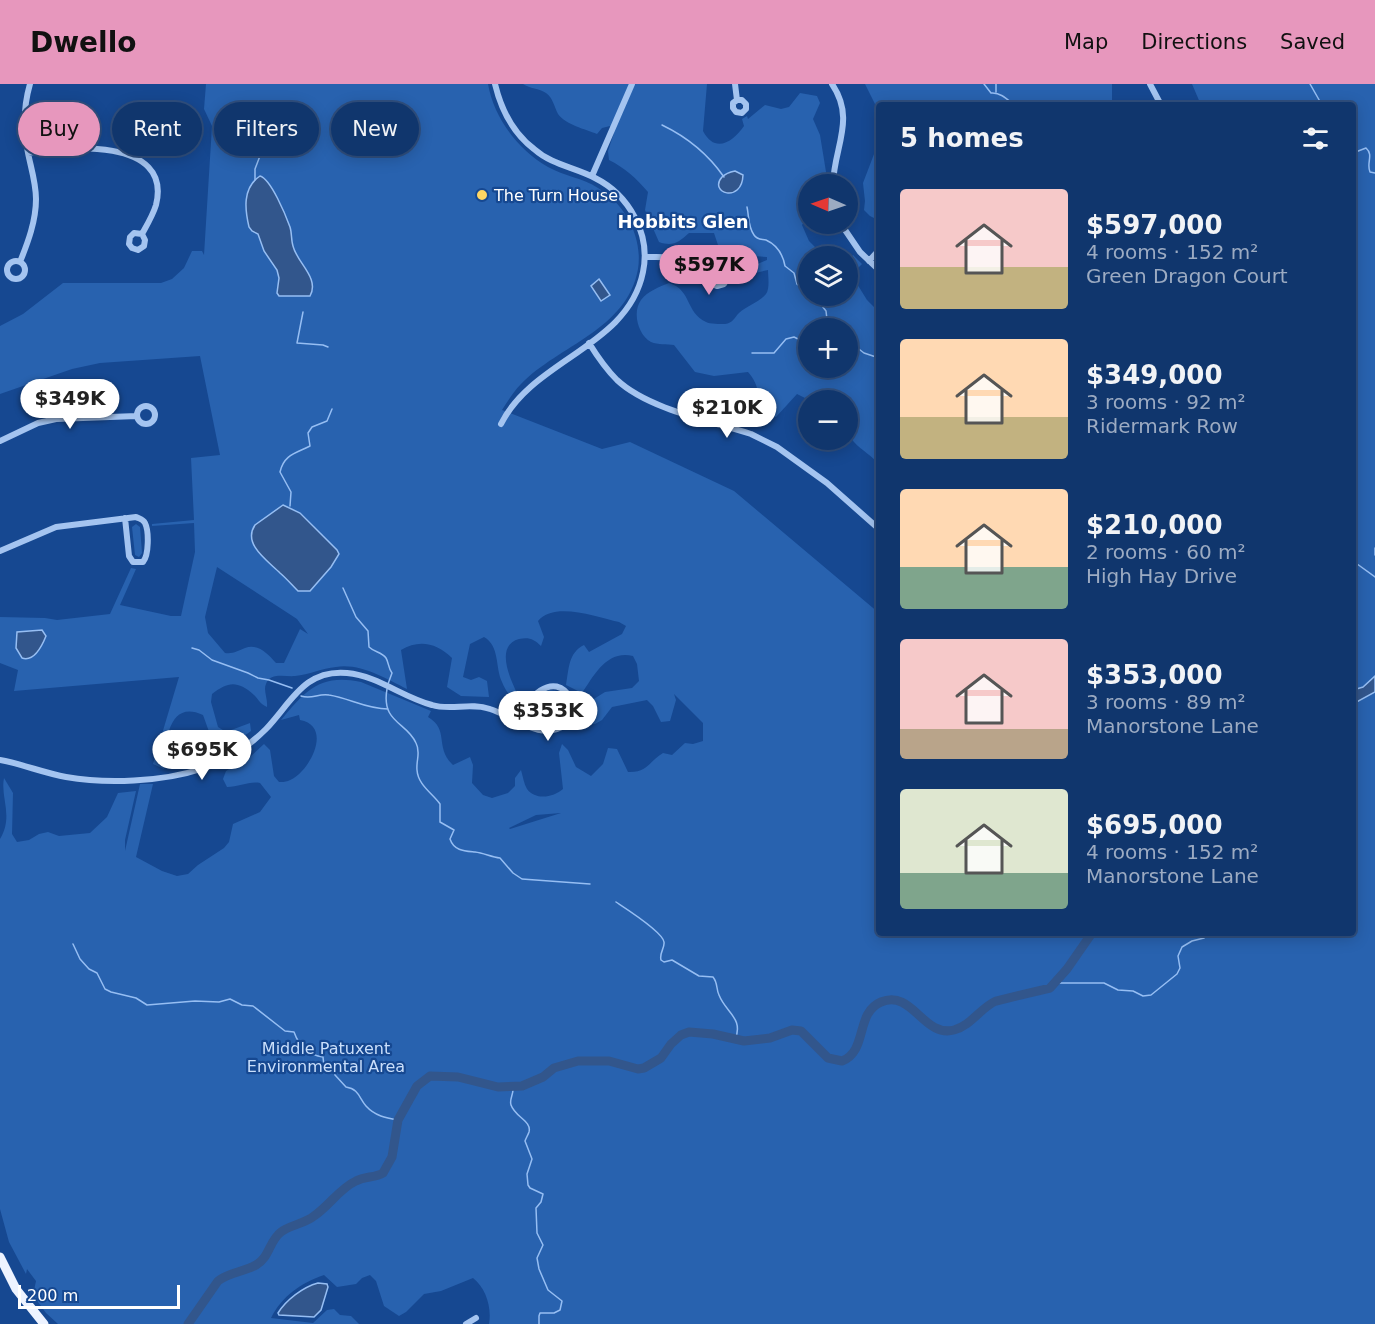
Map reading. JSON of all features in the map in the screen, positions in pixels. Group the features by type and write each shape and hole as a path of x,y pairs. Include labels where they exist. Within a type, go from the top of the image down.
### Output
{"main road":[{"path":"0,1257 16,1289 44,1324"}],"street":[{"path":"26,102 30,84"},
{"path":"495,84 499,100 508,119 533,149 557,164 592,176 611,188 631,210 640,230 645,257 641,280 632,303 615,323 524,392 509,409 501,424"},
{"path":"592,176 632,84"},
{"path":"735,84 736,100"},
{"path":"832,84 842,104 844,122 835,174"},
{"path":"1150,84 1159,102"},
{"path":"100,150 127,154 142,161 153,174 157,198 154,212 142,234"},
{"path":"20,262 30,236 36,207 36,191 29,156"},
{"path":"847,234 876,267"},
{"path":"869,261 876,253"},
{"path":"645,257 687,259 704,264 712,271"},
{"path":"589,343 617,380 630,390 658,405 751,434 777,447 827,483 876,526"},
{"path":"0,441 38,423 56,419 137,416"},
{"path":"0,551 56,527 125,518 136,517 144,523 148,553 143,562 133,562 129,556 125,518"},
{"path":"0,760 57,775 83,779 131,779 187,773 223,760 246,746 270,724 300,687 334,673 348,673 377,681 432,706 480,706 522,725 537,729 558,728 572,718 574,706 572,700 561,689 544,688 527,700 514,720"},
{"path":"466,1324 476,1318"}],"green space":[{"name":"Middle Patuxent Environmental Area","path":"206,84 488,84 502,121 527,152 548,167 592,185 608,195 624,212 635,234 639,257 638,269 631,290 620,307 590,335 536,370 518,387 502,410 602,449 630,442 734,491 876,610 876,936 1356,936 1356,102 1200,102 1192,84 1375,84 1375,1324 489,1324 490,1311 487,1299 478,1282 473,1278 441,1291 424,1294 399,1316 384,1306 376,1281 370,1275 362,1278 356,1284 337,1287 324,1275 300,1286 281,1303 271,1318 313,1323 327,1310 334,1309 340,1315 351,1316 359,1324 58,1324 46,1313 33,1295 36,1281 27,1269 26,1274 9,1242 0,1209 0,839 6,822 4,778 13,793 12,834 17,842 48,832 59,836 90,833 107,817 118,793 136,791 125,840 125,851 140,784 153,784 136,857 177,876 188,874 224,848 229,842 233,824 260,812 271,797 260,783 227,787 223,779 226,771 251,756 264,744 270,750 274,776 279,782 296,777 304,769 315,750 317,740 315,731 310,724 300,720 299,715 281,720 306,693 324,682 347,680 361,682 431,711 428,717 439,727 447,758 453,765 470,757 473,765 472,783 483,795 492,798 508,793 515,786 515,778 521,770 527,789 535,795 550,796 563,789 559,753 562,744 568,750 576,767 591,776 603,764 608,748 617,749 628,772 635,772 644,769 663,753 672,755 685,743 693,744 703,741 703,723 674,694 676,700 670,721 661,722 653,706 647,700 612,707 602,720 595,724 587,723 582,716 581,707 605,692 632,688 639,681 637,664 633,656 616,657 603,665 582,693 566,685 570,662 579,648 584,645 589,652 622,634 626,626 599,617 565,611 545,615 538,621 544,637 541,646 531,639 523,638 511,643 507,649 509,675 520,699 512,700 505,689 493,646 484,637 470,644 463,677 471,680 479,677 487,681 489,697 461,696 447,687 452,658 434,646 414,644 401,650 407,689 373,673 345,666 271,678 265,686 267,707 243,687 233,684 223,687 212,694 211,702 218,727 226,732 250,723 251,731 237,741 219,745 212,740 203,715 191,711 182,713 170,727 165,748 164,769 153,764 179,677 14,691 18,670 0,663 0,617 57,620 110,614 131,568 136,569 120,605 181,616 195,552 194,523 152,526 152,524 194,520 191,458 220,455 200,356 100,363 72,369 0,394 0,326 23,314 63,283 161,283 172,279 184,268 192,251 202,251 204,255 212,126 204,109","holes":["217,567 297,619 308,634 300,629 284,663 276,663 266,653 254,647 225,653 208,633 205,617","561,813 510,829 536,815"]},
{"path":"523,84 707,84 703,131 708,138 718,144 735,137 744,126 742,119 747,116 748,119 765,105 781,109 789,107 800,93 817,96 820,103 813,119 820,135 826,174 798,174 798,234 806,234 814,246 798,246 798,306 858,306 858,285 876,309 876,462 858,446 858,390 798,390 798,394 776,417 760,416 757,387 748,372 714,376 695,372 674,345 654,343 646,339 638,323 637,311 641,300 650,292 669,283 682,291 699,318 710,323 728,323 763,297 768,286 768,270 733,278 733,274 767,260 767,257 739,255 722,257 714,233 689,233 676,243 659,242 645,210 648,192 630,174 609,160 608,151 614,133 610,126 602,128 597,134 571,124 561,118 546,93"},
{"path":"865,84 1112,84 1112,102 876,102 876,106"},
{"path":"876,149 876,219 864,210 863,183"},
{"path":"136,524 140,527 142,553 139,557 135,555 132,527"},
{"path":"549,690 567,697 570,712 566,720 542,726 523,722 522,712 527,705 537,696"}],"shaded area":[{"path":"735,171 743,175 741,184 732,193 722,191 719,183 722,177"},
{"path":"260,176 269,184 291,229 295,252 312,283 310,296 279,296 277,270 264,251 258,234 249,227 246,200 250,187"},
{"path":"599,279 610,295 601,301 591,286"},
{"path":"283,505 300,513 339,554 310,591 298,591 263,558 252,539 255,525"},
{"path":"42,630 46,636 40,648 30,658 22,658 16,648 17,632"},
{"path":"1375,676 1375,692 1356,702 1356,689 1363,687"},
{"path":"318,1283 327,1284 328,1287 321,1310 314,1317 279,1315 281,1308 290,1299"}],"waterway":[{"path":"984,84 991,93 1000,95 1011,102"},
{"path":"996,84 996,92"},
{"path":"1310,84 1320,102"},
{"path":"1036,102 1042,102"},
{"path":"662,125 696,147 724,177"},
{"path":"1356,152 1366,148 1369,153 1370,172 1375,173"},
{"path":"255,180 255,169 260,156"},
{"path":"747,207 752,232 758,239 766,240 776,248 785,266 794,273 798,285"},
{"path":"822,306 826,311 827,318"},
{"path":"303,312 297,343 328,347"},
{"path":"752,353 774,353 786,339 794,337 798,339"},
{"path":"858,348 876,357"},
{"path":"290,506 291,492 280,472 282,466 292,455 310,446 308,433 312,427 327,421 332,409"},
{"path":"1375,548 1375,555"},
{"path":"1356,563 1375,577"},
{"path":"343,588 356,617 368,631 369,647 382,654 387,660 392,673 388,684"},
{"path":"192,648 199,650 212,660 292,688"},
{"path":"387,689 388,709 416,743 418,775 440,804 440,822 454,830 450,839 454,846 464,851 500,858 513,873 522,879 590,884"},
{"path":"301,696 329,695 388,709"},
{"path":"616,902 662,938 664,944 661,960 664,962 672,960 699,976 713,977 722,1001 736,1021 735,1040"},
{"path":"188,1324 218,1281 261,1262 281,1232 314,1216 350,1184 359,1179 383,1173 392,1157 398,1120 417,1086 430,1076 458,1077 498,1087 522,1086 543,1077 554,1068 578,1061 609,1061 638,1069 644,1068 661,1058 671,1044 681,1035 689,1032 713,1034 744,1041 770,1038 792,1030 801,1031 828,1058 842,1061 855,1049 868,1014 881,1002 892,1000 902,1002 934,1027 943,1031 954,1030 966,1024 996,1001 1050,988 1067,969 1090,936"},
{"path":"1056,983 1104,983 1118,990 1133,991 1143,996 1151,995 1177,974 1180,968 1178,956 1182,947 1205,936"},
{"path":"73,944 80,959 89,969 97,973 105,989 136,998 147,1005 195,1001 219,1002 230,999 242,1005 253,1006 285,1031 294,1032 301,1046 309,1052 323,1057 324,1066 333,1068 335,1075 346,1087 356,1092 369,1109 381,1116 398,1120"},
{"path":"513,1087 511,1105 529,1128 525,1141 532,1159 527,1174 528,1185 543,1194 536,1208 537,1233 543,1245 537,1258 539,1269 548,1290 562,1301 560,1310 554,1313 540,1313 539,1324"}],"place":[{"name":"The Turn House","path":"482,195"}],"district":[{"name":"Hobbits Glen","path":"683,221"}]}
